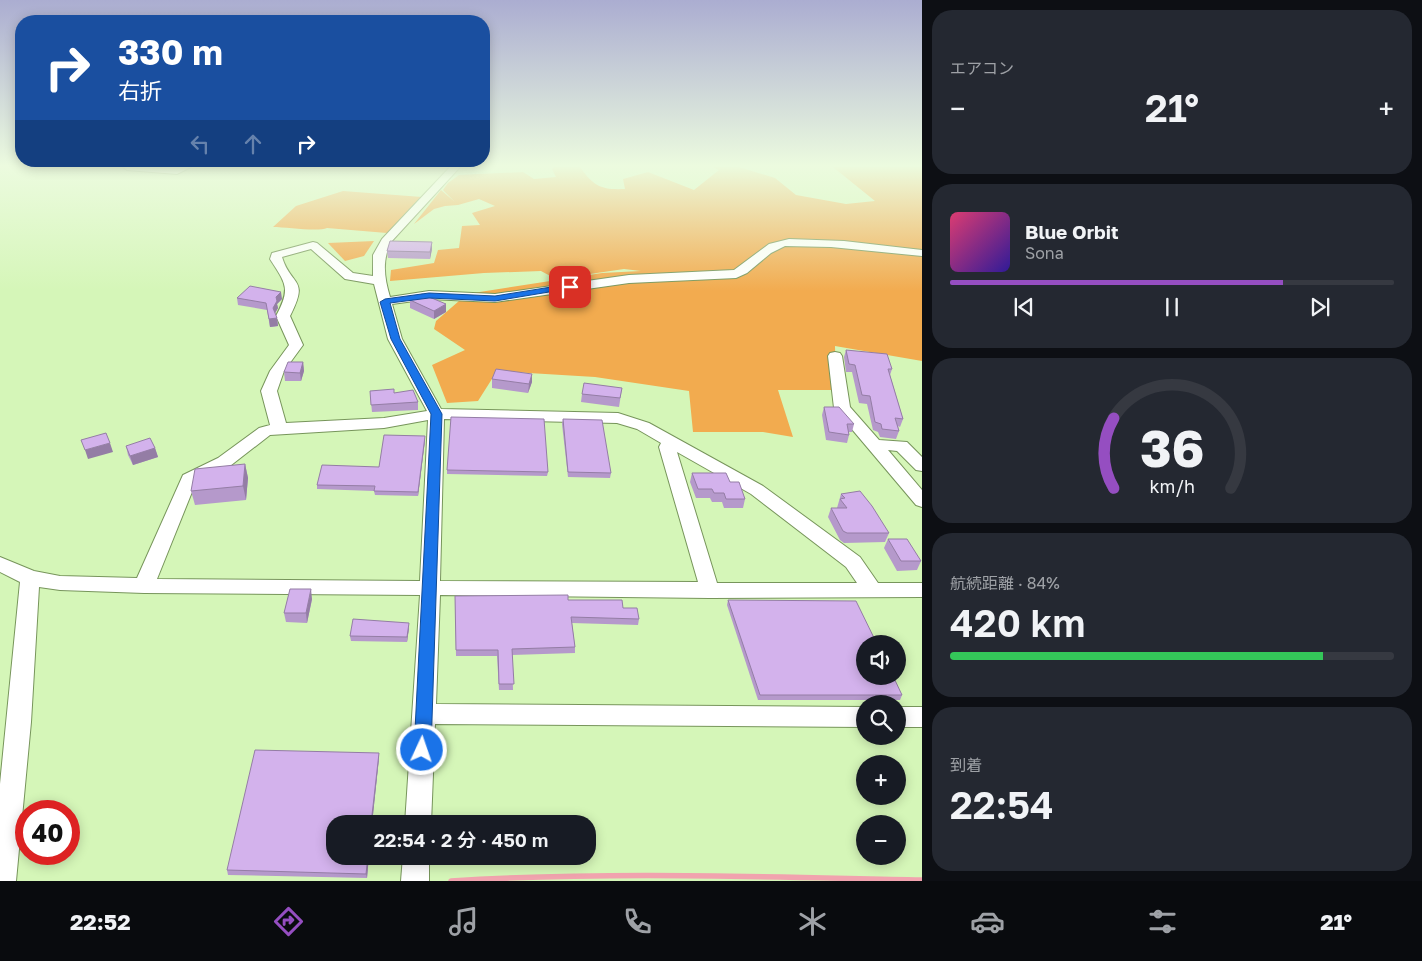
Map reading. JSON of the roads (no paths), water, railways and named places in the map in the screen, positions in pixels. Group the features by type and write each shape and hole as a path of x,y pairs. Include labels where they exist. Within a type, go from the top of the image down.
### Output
{"street":[{"path":"417,208 386,241 379,254 379,281 395,339 436,414 430,589 418,815"},
{"path":"385,302 429,296 495,298 630,279 736,274 748,269 764,251 779,244 792,242 840,244 922,253"},
{"path":"280,428 269,391 270,384 296,345 283,316 293,298 294,289 276,259 276,255 313,246 348,276 379,281"},
{"path":"835,356 842,408 922,501"},
{"path":"144,586 189,479 224,462 265,431 280,428 384,423 436,414 618,418 644,426 757,490 854,562 872,591"},
{"path":"671,441 667,447 710,590"},
{"path":"874,445 901,446 922,466"},
{"path":"0,564 30,578 60,583 144,586 430,589 922,590"},
{"path":"2,881 19,722 30,578"},
{"path":"424,714 856,717"},
{"path":"906,717 922,717"}],"waterway":[{"path":"451,881 628,875 922,880"}]}
